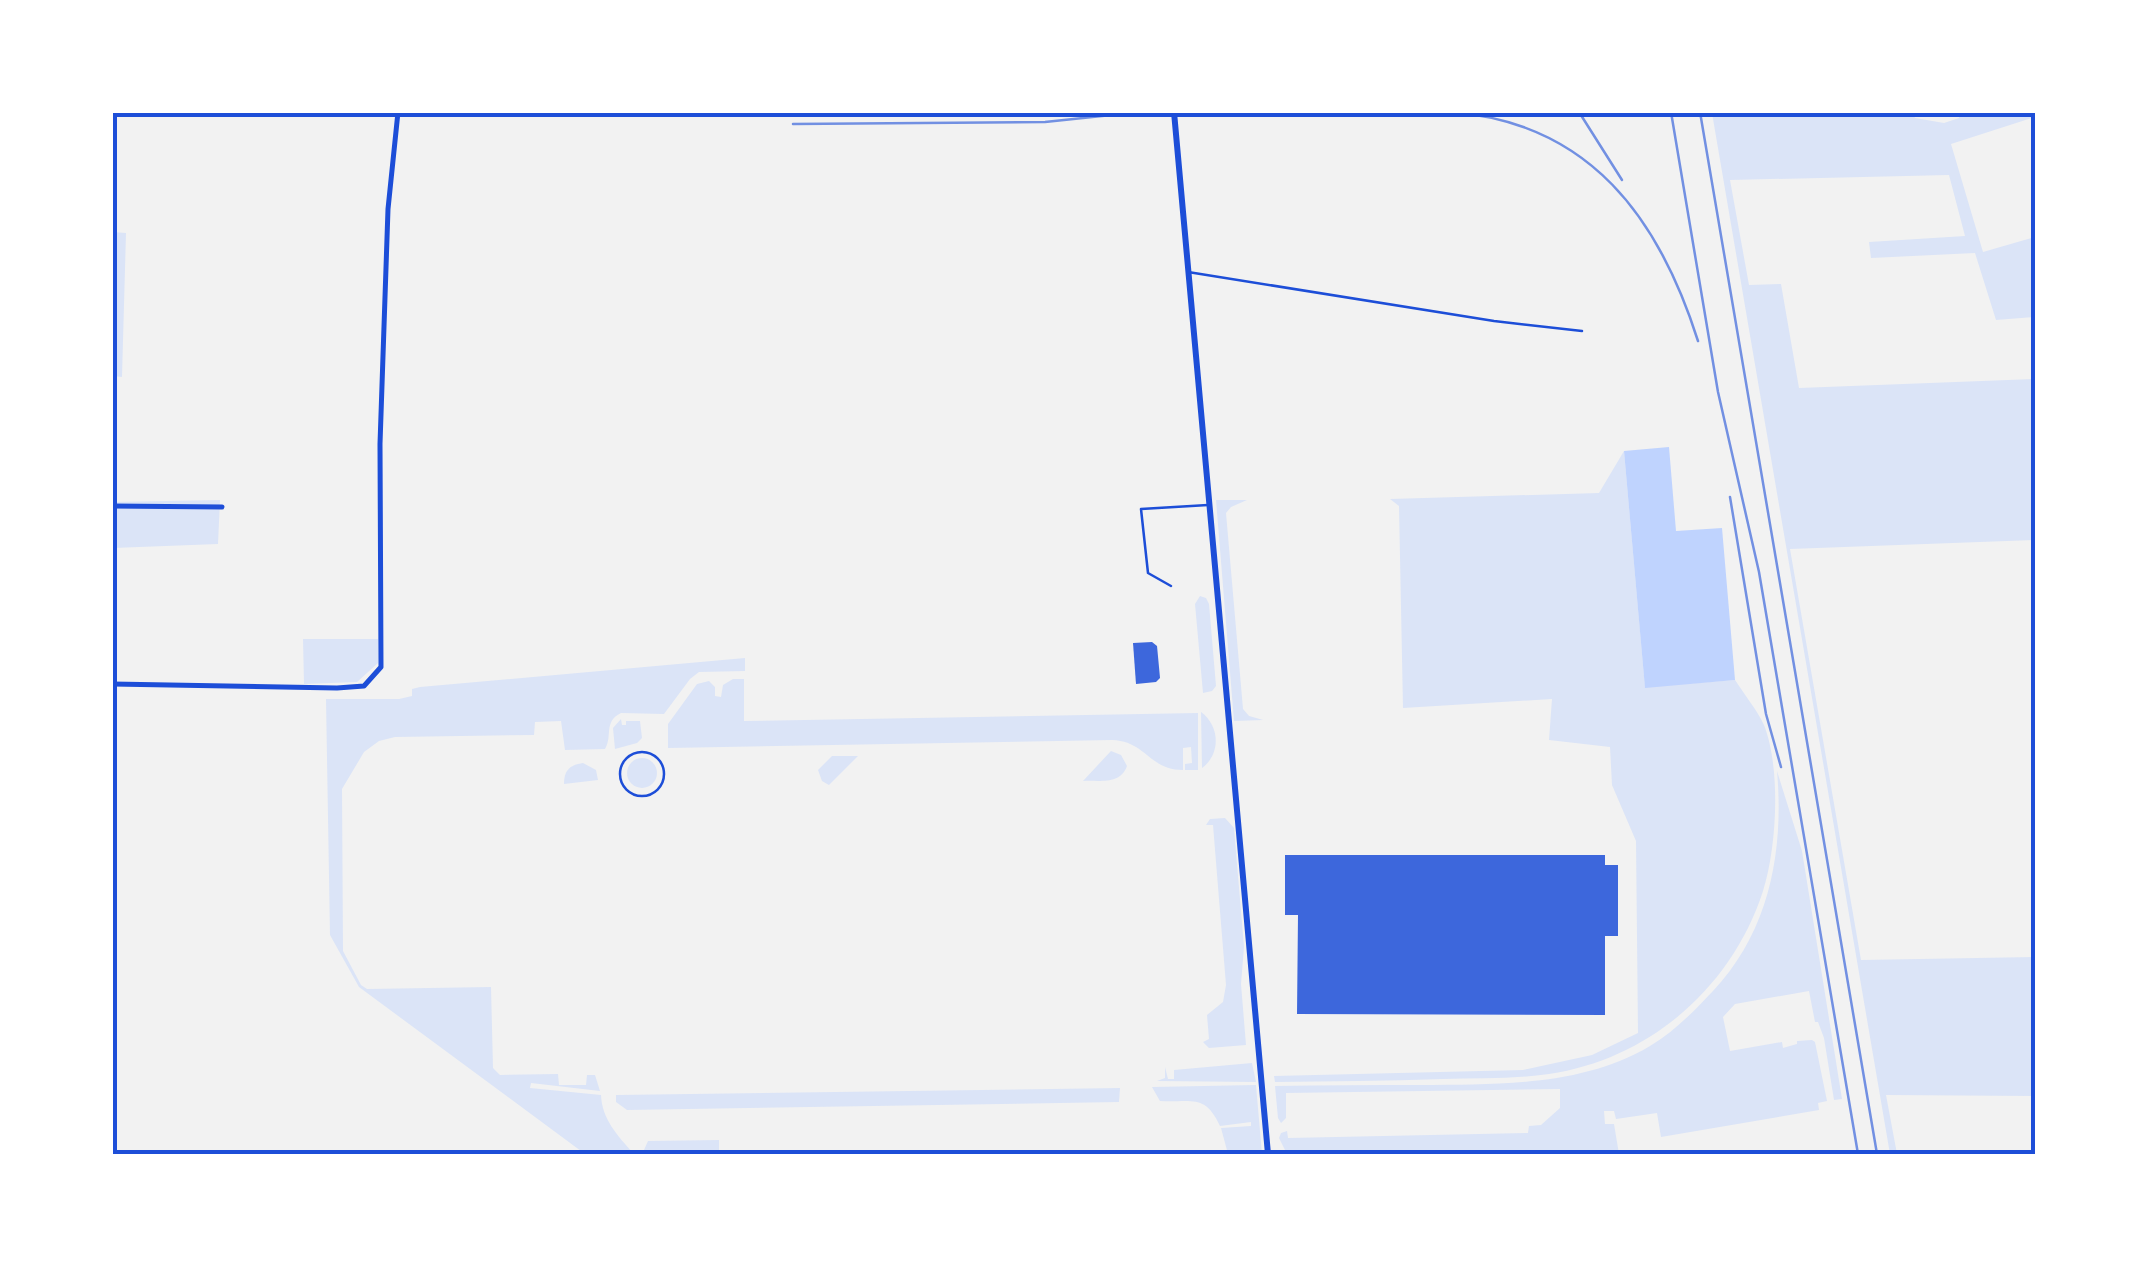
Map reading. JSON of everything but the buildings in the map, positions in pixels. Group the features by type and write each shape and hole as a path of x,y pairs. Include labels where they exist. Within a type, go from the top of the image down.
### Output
{"street":[{"path":"112,684 337,688 364,686 381,667 380,427 388,209 398,112"},
{"path":"1174,112 1268,1154"},
{"path":"112,506 222,507"}],"lane":[{"path":"1188,272 1494,321 1582,331"},
{"path":"1171,586 1148,573 1141,509 1208,505"},
{"path":"636,752 650,753 662,762 663,783 646,796 632,794 620,776 624,761 636,752"}],"shaded area":[{"path":"1712,113 1913,113 1915,118 1944,123 1959,118 1958,113 2035,113 2035,117 1951,144 1983,252 2035,237 2035,317 1996,320 1975,253 1871,258 1869,242 1965,236 1949,175 1730,180 1749,285 1781,284 1799,388 2035,379 2035,540 1790,549 1861,960 2035,957 2035,1096 1886,1095 1897,1154 1890,1154"},
{"path":"113,232 126,233 122,377 113,376"},
{"path":"1624,451 1645,687 1735,680 1761,719 1769,743 1775,785 1774,830 1768,873 1749,926 1731,958 1682,1013 1621,1053 1586,1066 1509,1078 1275,1082 1274,1076 1523,1070 1592,1055 1638,1033 1636,841 1612,785 1610,747 1549,740 1552,699 1403,708 1399,506 1390,499 1599,493"},
{"path":"220,500 218,544 113,548 112,502"},
{"path":"1216,500 1247,500 1226,513 1243,709 1249,716 1263,720 1234,721"},
{"path":"1200,596 1209,604 1216,686 1203,693 1195,604"},
{"path":"303,639 378,639 378,663 357,682 304,684"},
{"path":"745,658 745,671 699,672 664,714 621,713 610,725 605,749 565,750 561,721 535,722 534,735 395,737 379,741 364,752 342,789 343,951 361,985 367,989 491,987 493,1068 500,1075 558,1074 559,1085 586,1085 587,1075 595,1075 600,1091 531,1083 530,1088 601,1095 607,1119 634,1154 585,1154 359,987 330,935 326,699 399,699 412,696 412,689 420,687"},
{"path":"733,679 744,679 744,721 1198,713 1198,770 1185,770 1185,764 1192,763 1191,747 1183,748 1183,770 1162,765 1133,745 1112,740 668,748 668,724 697,684 709,681 715,687 715,696 721,697 723,685"},
{"path":"1201,712 1212,725 1216,740 1213,755 1202,768"},
{"path":"621,719 622,725 626,721 640,721 642,738 615,749 613,728"},
{"path":"1111,751 1121,755 1127,766 1124,772 1109,780 1083,781"},
{"path":"832,756 858,756 829,785 822,781 818,770"},
{"path":"642,758 656,767 657,773 648,787 642,788 628,779 627,773 636,759"},
{"path":"583,763 596,770 598,780 564,784 568,769"},
{"path":"1777,771 1802,851 1842,1099 1834,1100 1824,1038 1815,1022 1809,991 1735,1004 1723,1017 1730,1051 1782,1042 1783,1048 1797,1041 1815,1042 1827,1101 1818,1103 1819,1110 1661,1137 1657,1113 1616,1119 1614,1111 1604,1111 1605,1124 1614,1124 1619,1154 1287,1154 1279,1138 1287,1131 1288,1138 1528,1133 1529,1126 1541,1125 1560,1108 1560,1089 1286,1093 1286,1118 1281,1123 1275,1086 1538,1080 1596,1069 1668,1034 1732,968 1760,916 1775,860"},
{"path":"1225,818 1234,828 1244,947 1241,984 1246,1045 1209,1048 1203,1042 1209,1039 1207,1015 1223,1002 1226,985 1213,825 1206,825 1210,819"},
{"path":"1252,1063 1256,1082 1157,1081 1165,1078 1165,1067 1168,1079 1174,1079 1174,1070"},
{"path":"1256,1085 1262,1154 1228,1154 1221,1128 1251,1126 1251,1122 1220,1126 1203,1104 1160,1101 1152,1087"},
{"path":"1120,1088 1119,1102 627,1110 616,1102 616,1095"},
{"path":"719,1140 722,1154 648,1154 644,1150 648,1141"}],"water":[{"path":"1669,447 1676,531 1722,528 1735,680 1645,688 1624,451"}],"railway":[{"path":"793,124 1045,122 1140,112"},
{"path":"1452,112 1501,120 1543,135 1580,157 1612,185 1663,255 1698,341"},
{"path":"1579,112 1622,180"},
{"path":"1671,112 1718,392 1759,572 1858,1154"},
{"path":"1700,112 1877,1154"},
{"path":"1730,497 1766,714 1781,767"}]}
